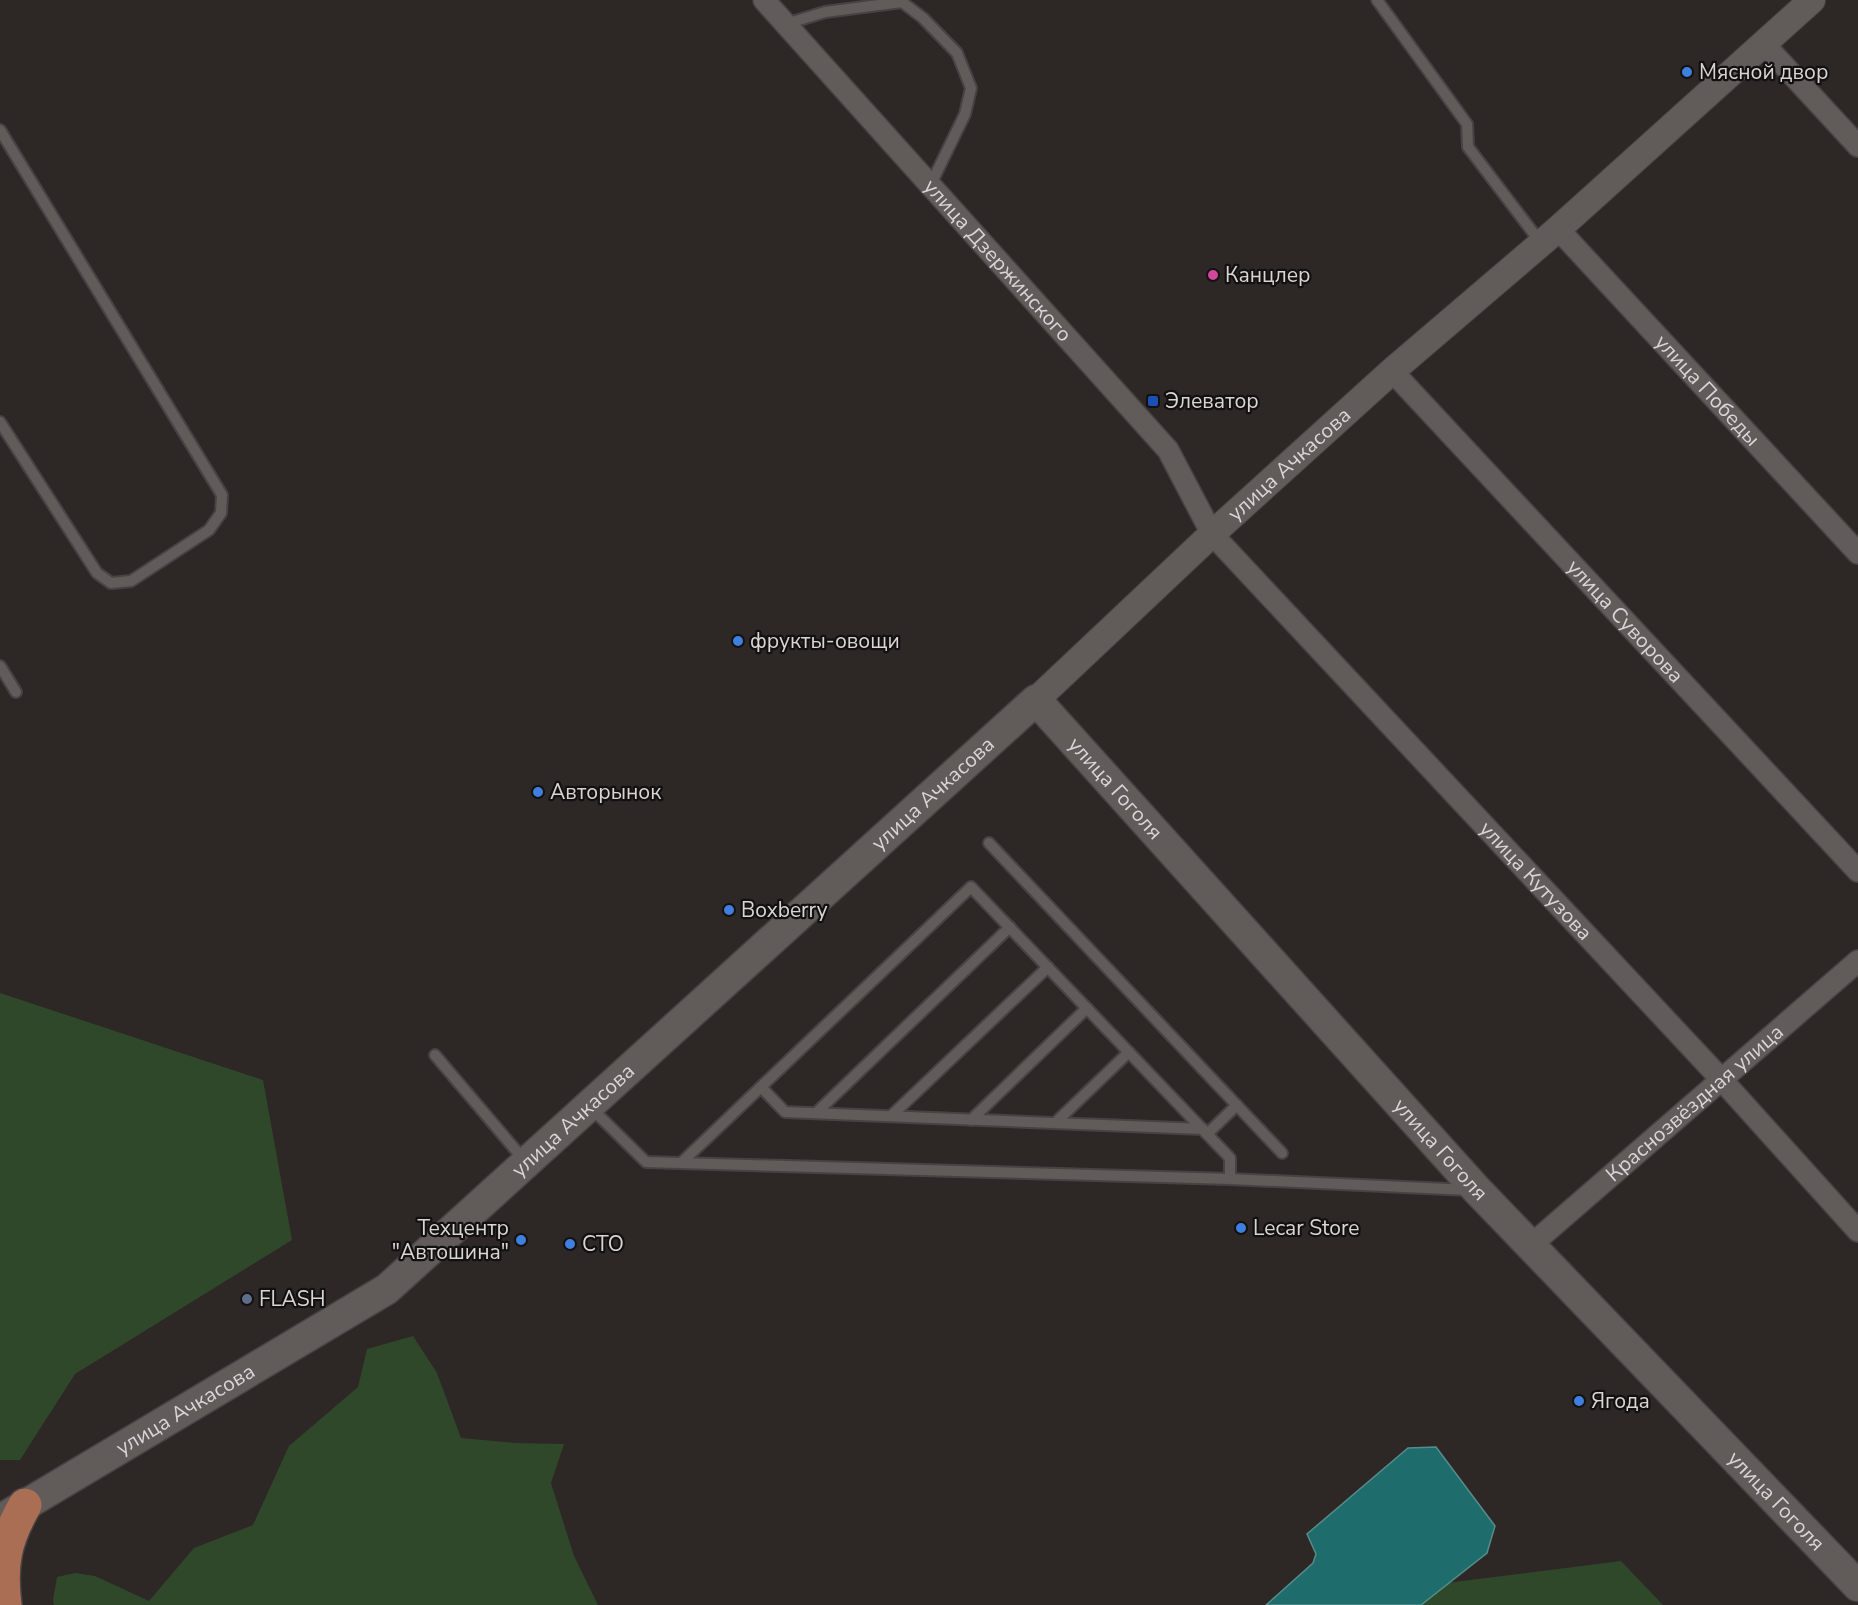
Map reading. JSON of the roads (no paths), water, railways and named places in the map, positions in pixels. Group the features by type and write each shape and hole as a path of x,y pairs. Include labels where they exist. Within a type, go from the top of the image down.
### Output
{"highway":[{"path":"5,1605 1,1568 11,1530 6,1513"}],"main road":[{"name":"улица Ачкасова","path":"6,1513 387,1289 1036,700"},
{"name":"улица Гоголя","path":"1036,700 1477,1190 1858,1586"}],"street":[{"name":"улица Дзержинского","path":"764,0 1168,450 1212,534"},
{"name":"улица Ачкасова","path":"1036,700 1212,534 1392,370 1550,236 1764,44 1806,2"},
{"path":"1764,44 1858,146"},
{"name":"улица Победы","path":"1550,236 1858,553"},
{"name":"улица Суворова","path":"1392,370 1858,871"},
{"name":"улица Кутузова","path":"1212,534 1721,1079 1858,1231"},
{"name":"Краснозвёздная улица","path":"1530,1246 1858,961"}],"lane":[{"path":"1377,0 1467,124 1468,147 1550,236"},
{"path":"786,24 825,12 902,2 923,18 957,53 971,88 965,114 930,186"},
{"path":"0,130 222,495 221,513 209,530 131,581 111,582 97,573 0,422"},
{"path":"0,666 16,692"},
{"path":"988,843 1282,1153"},
{"path":"681,1163 972,887 1230,1158 1230,1179"},
{"path":"816,1113 1010,927"},
{"path":"891,1116 1048,967"},
{"path":"971,1120 1087,1008"},
{"path":"1055,1123 1129,1052"},
{"path":"435,1055 527,1163"},
{"path":"761,1087 785,1112 1055,1123 1205,1132 1236,1105"},
{"path":"590,1107 646,1162 1230,1179 1477,1190"}],"water":[{"path":"1436,1447 1495,1526 1487,1553 1421,1605 1266,1605 1313,1563 1316,1554 1307,1534 1408,1448"}],"place":[{"name":"Мясной двор","path":"1687,72"},
{"name":"Канцлер","path":"1213,275"},
{"name":"Элеватор","path":"1153,401"},
{"name":"фрукты-овощи","path":"738,641"},
{"name":"Авторынок","path":"538,792"},
{"name":"Boxberry","path":"729,910"},
{"name":"Lecar Store","path":"1241,1228"},
{"name":"Техцентр \"Автошина\"","path":"521,1240"},
{"name":"СТО","path":"570,1244"},
{"name":"FLASH","path":"247,1299"},
{"name":"Ягода","path":"1579,1401"}]}
